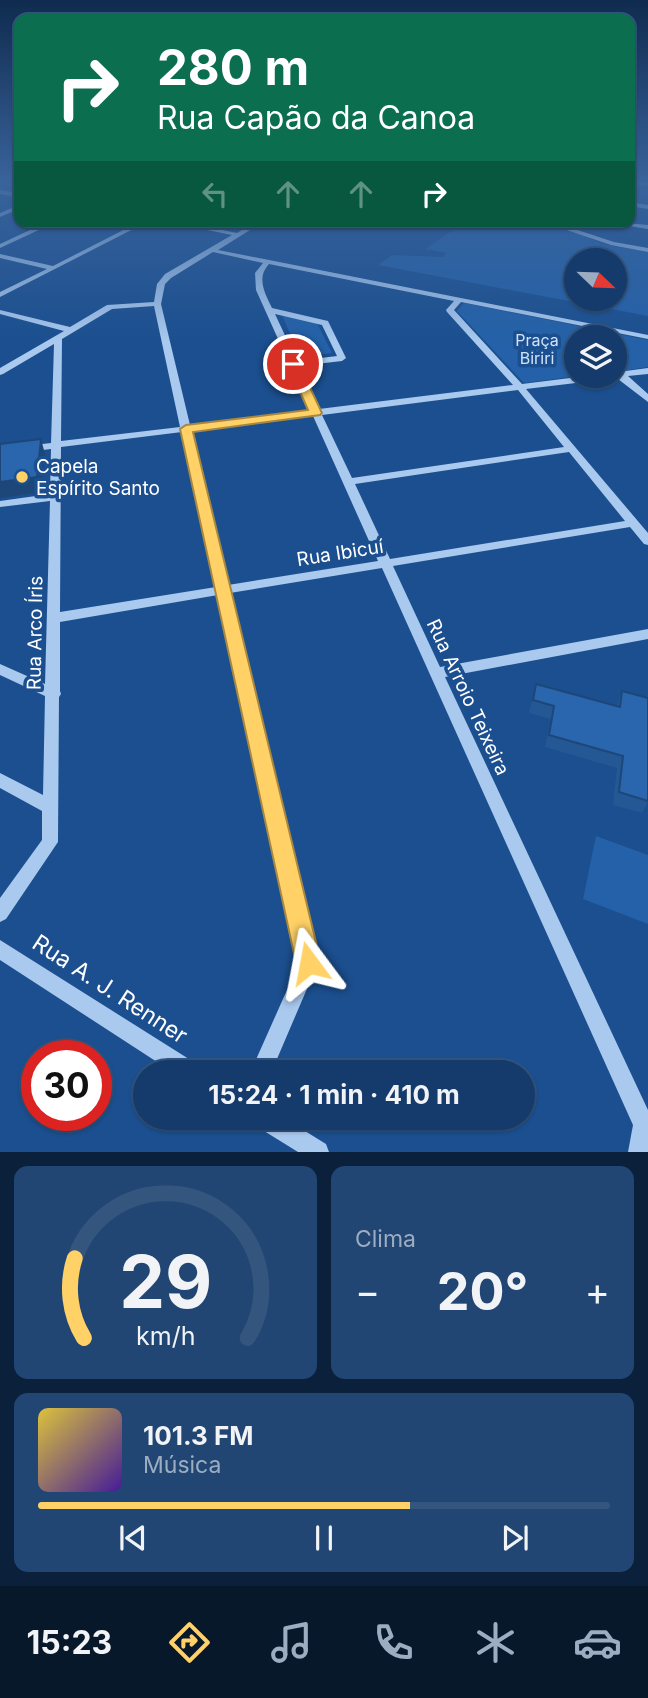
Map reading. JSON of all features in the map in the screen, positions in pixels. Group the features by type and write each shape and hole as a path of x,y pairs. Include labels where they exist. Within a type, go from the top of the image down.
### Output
{"street":[{"path":"0,246 25,235"},
{"path":"0,295 119,235"},
{"path":"240,235 168,276 161,284 157,304 309,963 266,1060"},
{"path":"585,235 613,244 648,250"},
{"path":"215,251 648,337"},
{"path":"0,256 54,268"},
{"name":"Rua Arroio Teixeira","path":"268,261 258,269 256,276 269,310 644,1125 639,1152"},
{"path":"0,262 44,272"},
{"path":"460,299 450,310 520,387 648,541"},
{"path":"0,372 110,307 157,304"},
{"path":"269,310 325,323 342,358 293,364"},
{"path":"0,312 72,330"},
{"name":"Rua Arco Íris","path":"0,913 50,842 58,338"},
{"path":"627,374 648,371"},
{"path":"0,452 564,382"},
{"path":"627,384 648,399"},
{"path":"348,482 571,449"},
{"path":"1,506 56,497"},
{"name":"Rua Ibicuí","path":"54,618 633,523"},
{"path":"436,673 648,634"},
{"path":"0,668 54,694"},
{"path":"0,780 51,807"},
{"name":"Rua A. J. Renner","path":"0,949 172,1060"},
{"path":"283,1130 318,1152"}],"green space":[{"path":"446,235 583,235 603,244 626,248 564,248 564,300 378,265 392,255 443,257 446,253 425,249"},
{"path":"627,248 648,252 648,316 626,312"},
{"name":"Praça Biriri","path":"464,303 573,325 564,325 564,378 524,383 457,311"},
{"path":"282,315 317,323 332,353 300,357"},
{"name":"Praça Biriri","path":"627,336 648,340 648,367 627,370"},
{"path":"596,836 648,855 648,924 583,899"}],"building":[{"path":"41,439 37,477 0,482 0,444"},
{"path":"536,684 620,707 622,691 648,698 648,801 619,792 623,756 549,735 554,706 533,700"}],"place":[{"name":"Capela Espírito Santo","path":"22,477"}],"route":[{"path":"293,364 316,413 186,429 309,963"}]}
